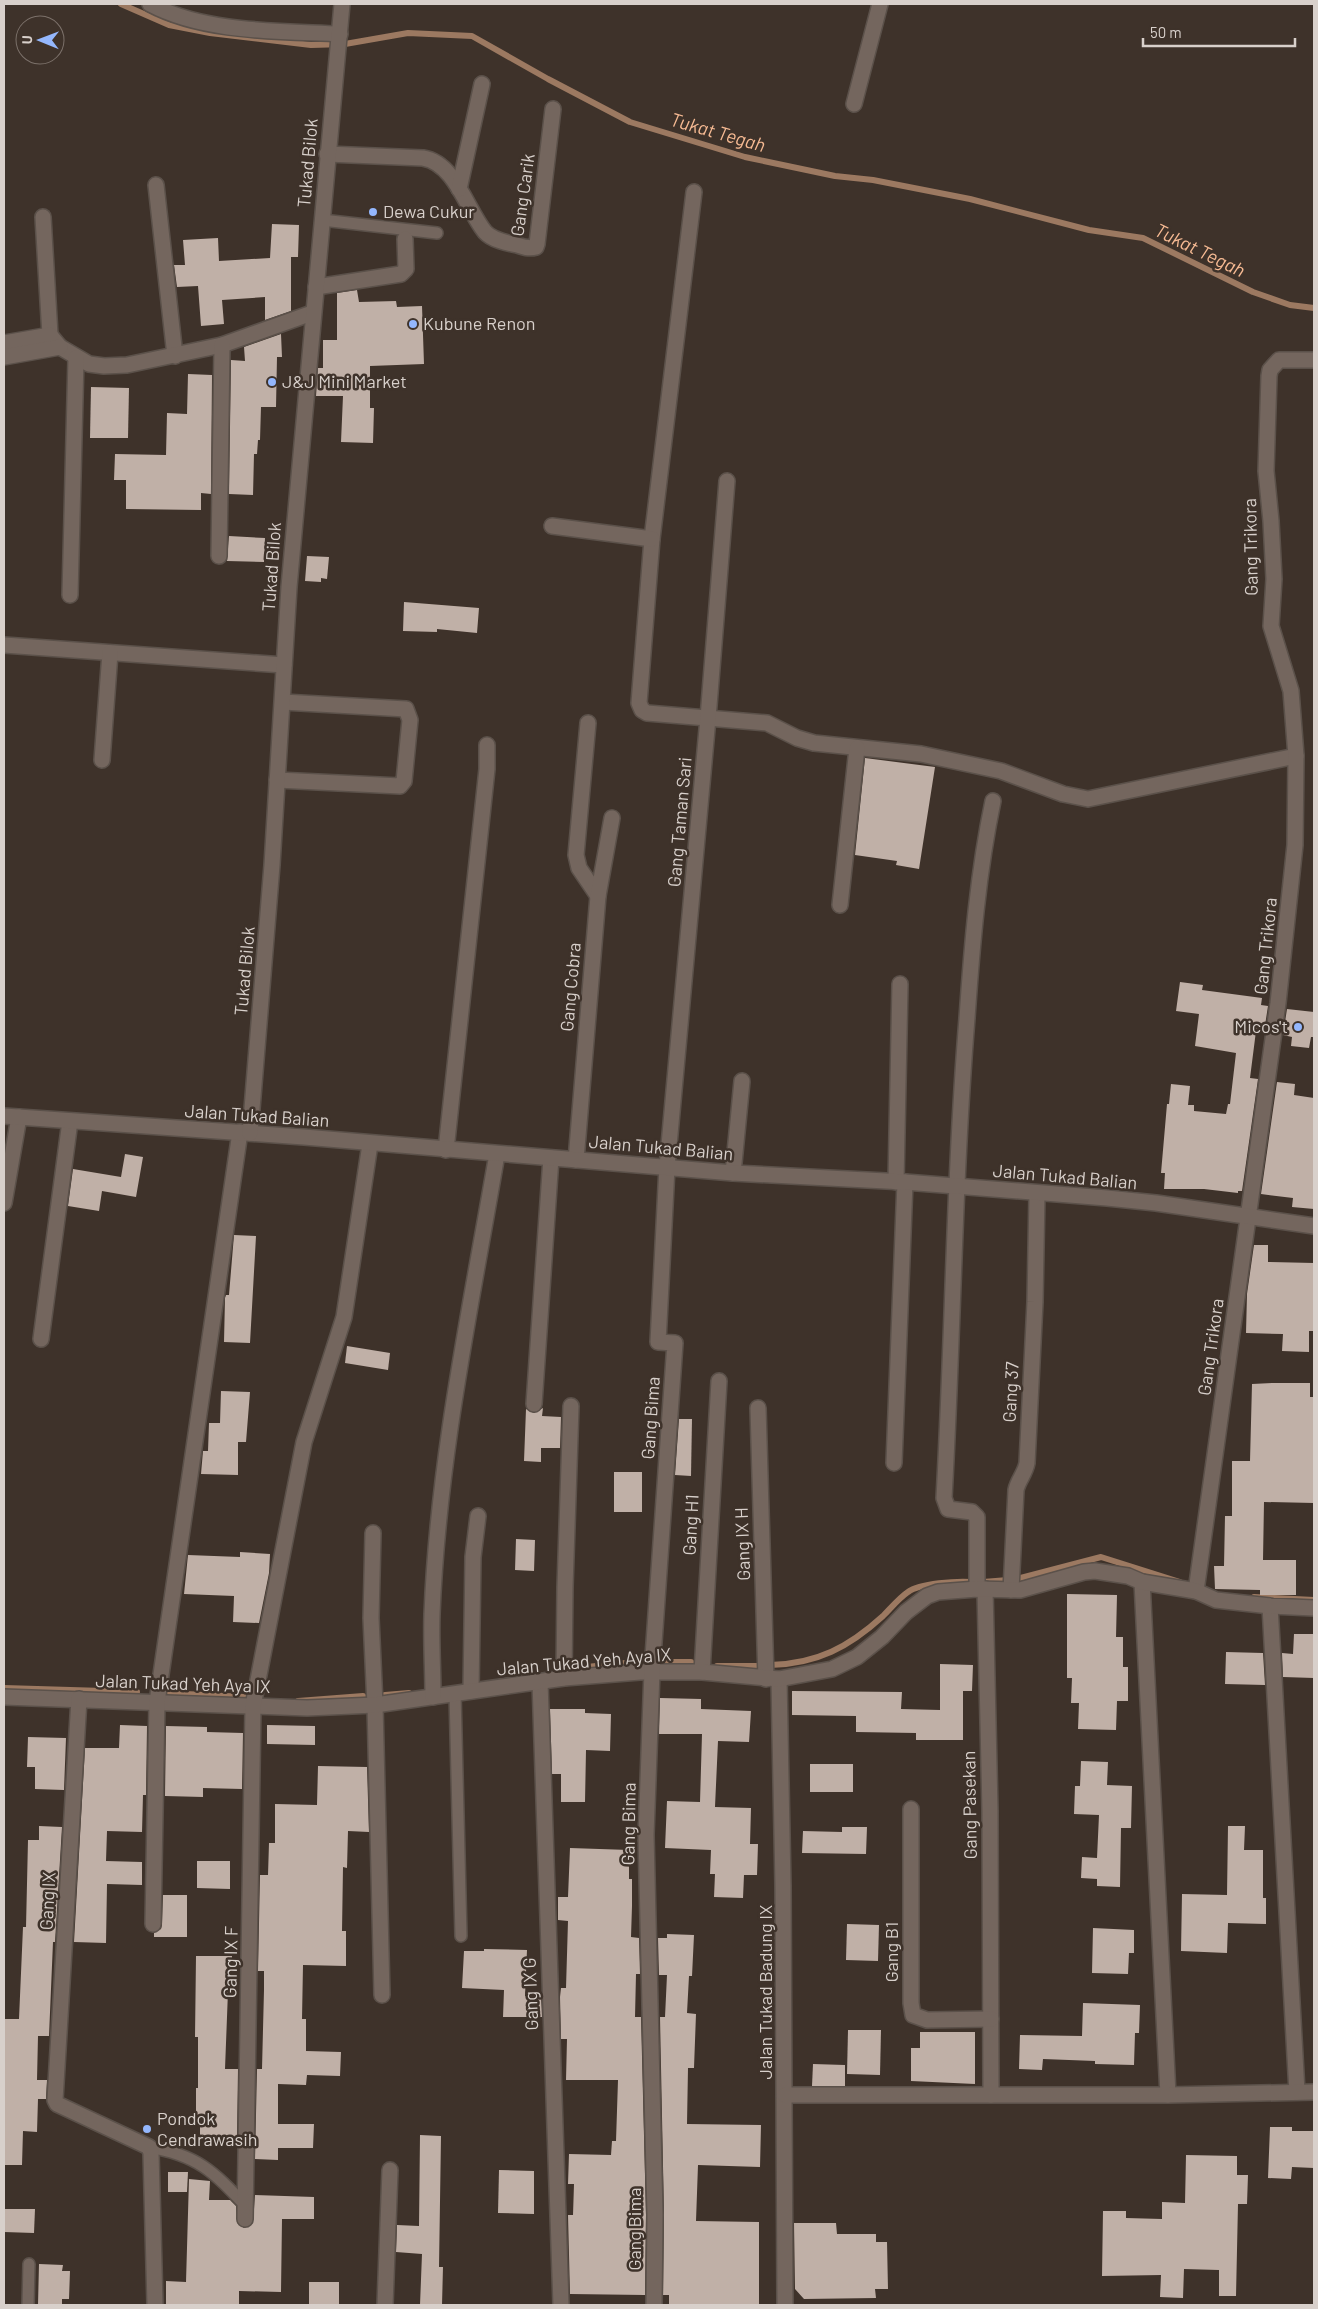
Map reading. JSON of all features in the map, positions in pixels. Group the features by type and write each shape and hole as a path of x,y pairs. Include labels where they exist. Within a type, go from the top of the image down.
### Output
{"street":[{"path":"152,4 168,12 208,24 340,37"},
{"name":"Tukad Bilok","path":"153,1924 157,1702 245,1133 263,996 289,577 342,4"},
{"path":"854,104 880,4"},
{"path":"459,189 482,84"},
{"name":"Gang Carik","path":"327,154 429,159 438,164 459,189 489,236 508,244 536,247 553,109"},
{"path":"156,185 175,356"},
{"path":"694,192 652,539 639,703 642,710 647,713 768,723 797,738 814,743 921,754 1001,771 1062,794 1088,799 1296,756"},
{"path":"44,218 50,335 60,347 89,364 104,366 127,365 175,356 222,345 312,313"},
{"path":"316,287 401,274 406,269 405,239"},
{"path":"4,343 50,335"},
{"path":"219,556 222,345"},
{"path":"4,357 60,347"},
{"path":"70,595 76,358"},
{"name":"Gang Trikora","path":"1196,1591 1278,1003 1295,845 1296,756 1291,691 1271,626 1274,571 1266,471 1269,376 1274,364 1285,359 1314,360"},
{"name":"Gang Taman Sari","path":"675,1343 658,1342 667,1167 708,718 727,481"},
{"path":"552,526 652,539"},
{"path":"4,645 284,665"},
{"path":"102,760 110,653"},
{"path":"277,780 400,786 404,781 410,720 406,709 282,702"},
{"path":"588,723 576,855 579,868 598,896"},
{"path":"446,1150 487,769 487,745"},
{"path":"840,905 857,748"},
{"path":"956,1186 974,940 987,829 993,801"},
{"name":"Gang Cobra","path":"576,1160 598,896 612,818"},
{"path":"894,1462 900,1182 900,984"},
{"path":"733,1173 742,1081"},
{"path":"4,1203 11,1117"},
{"name":"Jalan Tukad Balian","path":"11,1117 245,1133 733,1173 956,1186 1156,1203 1314,1226"},
{"path":"41,1339 70,1121"},
{"name":"Gang IX F","path":"245,2212 253,1706 304,1442 346,1309 370,1144"},
{"path":"433,1697 432,1614 444,1469 456,1386 497,1154"},
{"path":"534,1404 551,1158"},
{"name":"Gang Pasekan","path":"956,1186 944,1503 952,1510 972,1512 977,1516 981,1589 991,2019 991,2095"},
{"name":"Gang 37","path":"1011,1590 1016,1490 1020,1478 1026,1471 1027,1464 1035,1302 1037,1194"},
{"name":"Gang Bima","path":"654,2305 655,2215 646,1835 652,1671 675,1343"},
{"name":"Gang H1","path":"702,1672 719,1381"},
{"path":"564,1678 571,1406"},
{"name":"Gang IX H","path":"758,1408 772,1679"},
{"path":"471,1691 473,1557 478,1516"},
{"path":"373,1533 371,1618 382,1995"},
{"name":"Jalan Tukad Yeh Aya IX","path":"4,1697 307,1708 375,1705 564,1678 652,1671 702,1672 772,1679 832,1668 858,1657 882,1637 906,1612 927,1596 951,1590 1020,1590 1084,1572 1095,1571 1128,1576 1142,1582 1196,1591 1216,1600 1270,1606 1314,1608"},
{"path":"1142,1582 1168,2095"},
{"path":"1270,1606 1297,2092"},
{"name":"Jalan Tukad Badung IX","path":"772,1679 785,2095 785,2305"},
{"name":"Gang IX G","path":"540,1682 561,2305"},
{"name":"Gang IX","path":"79,1699 55,2100 57,2104 149,2147"},
{"name":"Gang B1","path":"911,1809 911,2003 913,2015 928,2020 991,2019"},
{"path":"785,2095 1168,2095 1314,2092"},
{"path":"149,2147 151,2153 155,2305"},
{"path":"385,2305 390,2170"}],"lane":[{"path":"322,220 437,233"},
{"path":"454,1694 461,1936"},
{"path":"149,2147 174,2151 212,2171 245,2212"},
{"path":"28,2305 29,2264"}],"building":[{"path":"272,224 299,225 298,257 291,257 291,311 265,320 265,297 222,300 224,324 201,326 198,286 177,287 174,265 185,265 183,240 218,238 219,261 270,258"},
{"path":"357,290 359,302 396,301 397,307 422,306 424,364 370,366 370,408 374,408 373,443 341,442 343,396 316,396 318,368 323,368 323,340 337,340 337,293"},
{"path":"281,334 282,357 277,357 276,407 261,407 260,440 258,440 257,454 254,454 253,495 229,494 231,360 245,361 244,347"},
{"path":"188,374 212,375 211,494 201,493 201,510 126,509 126,480 114,480 115,454 166,455 167,413 187,414"},
{"path":"91,387 129,388 128,438 90,438"},
{"path":"229,536 265,538 264,562 227,561"},
{"path":"307,556 329,557 327,579 321,578 321,582 305,581"},
{"path":"404,602 479,608 477,633 437,629 437,632 403,631"},
{"path":"865,758 935,767 919,869 896,865 897,861 855,855"},
{"path":"1180,982 1203,985 1202,990 1262,998 1261,1005 1268,1006 1264,1032 1256,1031 1250,1078 1258,1079 1242,1191 1238,1191 1238,1193 1204,1189 1164,1189 1165,1173 1161,1173 1167,1104 1169,1104 1171,1084 1190,1086 1188,1105 1194,1105 1194,1111 1226,1114 1228,1104 1230,1104 1236,1053 1195,1046 1199,1014 1176,1011"},
{"path":"1287,1009 1314,1012 1314,1037 1311,1037 1309,1048 1291,1046 1292,1037 1283,1035"},
{"path":"1277,1082 1295,1084 1294,1095 1314,1098 1314,1209 1292,1207 1293,1198 1261,1194"},
{"path":"125,1154 143,1157 136,1197 102,1191 99,1211 68,1206 73,1169 121,1177"},
{"path":"234,1235 256,1236 250,1343 224,1342 225,1298 226,1295 229,1295"},
{"path":"1254,1245 1268,1245 1268,1262 1314,1263 1314,1331 1309,1331 1309,1352 1282,1351 1283,1334 1246,1333 1247,1294"},
{"path":"347,1346 390,1353 388,1370 345,1363"},
{"path":"1310,1383 1310,1397 1314,1397 1314,1503 1264,1502 1263,1560 1296,1560 1296,1595 1260,1595 1260,1590 1215,1589 1214,1566 1224,1566 1225,1516 1232,1516 1232,1461 1250,1461 1252,1384"},
{"path":"221,1391 250,1392 246,1442 238,1442 238,1475 201,1474 203,1451 208,1451 209,1423 220,1423"},
{"path":"543,1408 542,1416 561,1417 560,1448 541,1448 541,1462 524,1461 526,1409 534,1413"},
{"path":"679,1419 692,1419 691,1476 675,1475"},
{"path":"614,1472 642,1472 642,1512 614,1512"},
{"path":"516,1539 535,1540 534,1571 515,1570"},
{"path":"240,1552 270,1554 269,1573 259,1623 233,1622 234,1596 184,1594 188,1555 240,1557"},
{"path":"1067,1594 1117,1595 1116,1637 1123,1637 1123,1667 1128,1667 1128,1701 1117,1701 1116,1730 1078,1729 1079,1703 1071,1703 1072,1678 1067,1678"},
{"path":"1294,1634 1314,1634 1314,1678 1283,1677 1282,1653 1293,1654"},
{"path":"1226,1652 1263,1653 1265,1685 1225,1684"},
{"path":"940,1664 973,1665 972,1691 963,1691 963,1740 916,1740 916,1733 856,1732 856,1716 792,1715 792,1691 902,1692 901,1709 940,1710"},
{"path":"660,1698 701,1699 701,1709 751,1711 749,1742 718,1741 715,1807 751,1808 750,1844 758,1844 757,1875 744,1875 743,1898 714,1897 715,1874 710,1874 711,1850 665,1848 667,1801 700,1802 702,1734 659,1734"},
{"path":"550,1709 585,1709 585,1713 611,1714 610,1751 586,1750 585,1802 561,1802 561,1774 552,1774"},
{"path":"120,1725 147,1726 146,1795 143,1795 142,1832 107,1831 106,1861 142,1862 142,1885 107,1884 106,1943 74,1942 85,1748 119,1748"},
{"path":"267,1725 315,1726 315,1745 267,1744"},
{"path":"166,1726 207,1727 207,1732 243,1733 242,1789 203,1788 203,1797 165,1796"},
{"path":"28,1737 66,1738 64,1790 35,1789 35,1767 27,1767"},
{"path":"1081,1761 1108,1762 1107,1785 1132,1786 1131,1828 1121,1828 1120,1887 1097,1886 1097,1879 1081,1878 1082,1857 1097,1858 1099,1815 1074,1814 1075,1786 1080,1786"},
{"path":"810,1764 853,1764 853,1792 810,1792"},
{"path":"318,1766 367,1767 369,1832 348,1831 347,1868 343,1867 342,1931 346,1931 346,1966 303,1965 302,2019 306,2019 306,2051 341,2052 340,2076 307,2075 306,2085 278,2084 278,2124 314,2124 313,2148 278,2148 278,2160 255,2159 257,2069 262,2069 264,1990 264,1971 258,1971 260,1875 268,1875 269,1843 275,1843 275,1804 317,1805"},
{"path":"39,1826 62,1827 55,1942 53,1942 49,2036 38,2036 37,2080 47,2080 46,2099 38,2099 37,2132 23,2131 22,2165 4,2165 4,2019 19,2019 23,1927 26,1927 28,1840 39,1840"},
{"path":"1228,1826 1245,1826 1244,1850 1263,1850 1263,1898 1266,1898 1266,1924 1228,1923 1227,1953 1181,1951 1182,1894 1227,1895"},
{"path":"842,1827 867,1827 866,1854 802,1853 803,1831 842,1832"},
{"path":"570,1848 629,1850 629,1879 632,1879 631,1937 639,1938 640,1974 636,1974 635,2017 641,2017 646,2215 645,2295 570,2294 568,2215 573,2215 574,2184 568,2184 569,2154 611,2155 612,2141 616,2141 618,2080 566,2080 567,2039 561,2039 560,1997 561,1988 566,1988 568,1921 558,1920 558,1897 568,1897"},
{"path":"197,1861 230,1861 230,1889 197,1888"},
{"path":"163,1895 187,1895 187,1937 154,1937 154,1933 161,1929 162,1925"},
{"path":"847,1924 879,1925 878,1961 846,1960"},
{"path":"1093,1928 1134,1930 1134,1953 1129,1953 1128,1974 1092,1973"},
{"path":"667,1934 694,1935 692,1976 689,1976 687,2013 696,2014 694,2068 688,2068 687,2124 761,2125 760,2167 698,2165 696,2221 759,2222 759,2305 669,2305 669,2295 663,2295 664,2215 660,2017 665,2017 667,1975 659,1975 658,1938 667,1938"},
{"path":"484,1949 527,1950 525,1996 541,1996 542,2017 503,2017 504,1990 462,1988 464,1951 484,1951"},
{"path":"196,1956 232,1956 231,1991 228,1991 225,2069 238,2069 237,2137 200,2137 200,2115 196,2115 198,2037 195,2037"},
{"path":"1083,2003 1140,2005 1139,2033 1135,2033 1134,2065 1095,2064 1095,2061 1043,2059 1042,2070 1019,2069 1020,2035 1082,2036"},
{"path":"848,2030 881,2030 880,2075 847,2074"},
{"path":"920,2032 975,2032 975,2084 911,2081 911,2048 920,2048"},
{"path":"813,2064 845,2065 845,2086 812,2086"},
{"path":"1270,2127 1292,2127 1292,2131 1314,2131 1314,2168 1292,2167 1291,2179 1268,2178"},
{"path":"420,2135 441,2136 439,2267 443,2267 442,2305 420,2305 422,2254 396,2252 397,2225 419,2226"},
{"path":"1186,2155 1237,2156 1237,2175 1248,2175 1247,2204 1238,2204 1236,2296 1219,2296 1219,2270 1184,2269 1183,2298 1160,2297 1161,2275 1102,2276 1103,2211 1126,2211 1126,2218 1162,2219 1162,2202 1185,2203"},
{"path":"499,2170 534,2171 534,2214 498,2213"},
{"path":"168,2172 188,2172 187,2192 168,2192"},
{"path":"189,2179 210,2181 209,2200 230,2200 236,2206 237,2223 244,2228 253,2223 255,2195 314,2197 314,2219 282,2219 281,2292 239,2291 239,2305 166,2305 166,2281 186,2282"},
{"path":"4,2209 35,2209 34,2233 4,2232"},
{"path":"794,2223 836,2223 837,2234 876,2234 876,2242 887,2242 888,2289 875,2289 876,2298 804,2299 795,2289"},
{"path":"39,2264 63,2265 62,2271 70,2271 69,2299 62,2299 62,2305 38,2305"},
{"path":"309,2282 339,2282 339,2305 309,2305"}],"waterway":[{"name":"Tukat Tegah","path":"121,4 169,25 210,33 311,45 345,44 408,33 472,36 630,122 745,157 835,176 873,180 970,199 1089,230 1143,238 1253,292 1290,305 1314,308"},
{"path":"1016,1579 1101,1557 1180,1582"},
{"path":"983,1582 1008,1580"},
{"path":"770,1665 803,1661 831,1652 845,1645 858,1637 883,1616 901,1597 921,1586 939,1583 972,1582"},
{"path":"1254,1597 1314,1600"},
{"path":"577,1668 635,1662 647,1663"},
{"path":"661,1662 691,1662"},
{"path":"717,1666 761,1666"},
{"path":"4,1688 137,1692"},
{"path":"165,1693 245,1697"},
{"path":"385,1695 409,1693"},
{"path":"298,1701 363,1696"}],"place":[{"name":"Dewa Cukur","path":"373,212"},
{"name":"Kubune Renon","path":"413,324"},
{"name":"J&J Mini Market","path":"272,382"},
{"name":"Micos't","path":"1298,1027"},
{"name":"Pondok Cendrawasih","path":"147,2129"}]}
